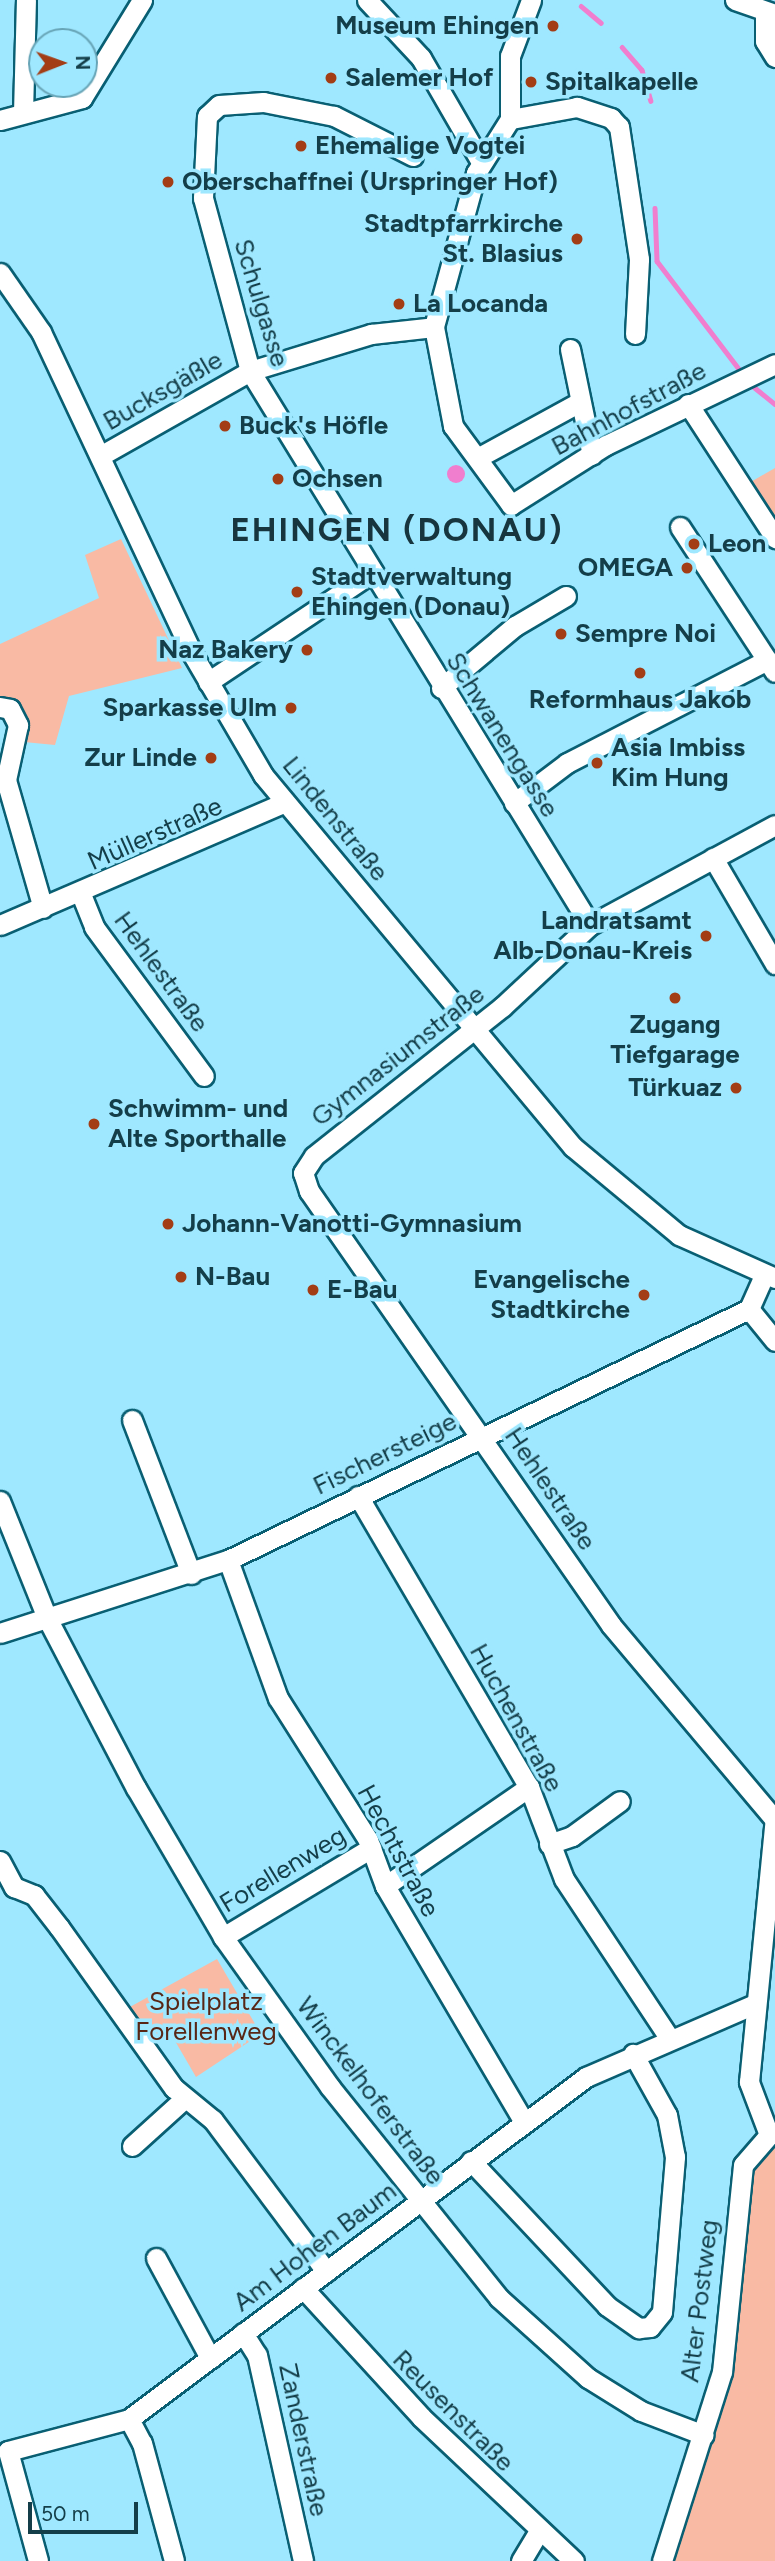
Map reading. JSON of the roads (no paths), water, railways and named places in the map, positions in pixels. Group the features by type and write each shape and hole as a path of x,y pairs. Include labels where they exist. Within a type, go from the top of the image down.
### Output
{"street":[{"path":"23,113 26,0"},
{"path":"367,0 421,58 481,162"},
{"path":"531,0 510,57 510,119 481,162 434,327 445,407 479,457 580,402"},
{"path":"735,0 770,13 765,41 775,57"},
{"path":"0,120 82,98 99,79 134,5"},
{"name":"Schulgasse","path":"373,572 250,371 204,198 207,116 219,105 263,102 315,112 413,156"},
{"path":"510,119 577,107 611,118 618,127 639,259 635,334"},
{"name":"Lindenstraße","path":"0,273 41,332 208,682 285,802 573,1147 622,1193 679,1235 769,1277"},
{"name":"Bucksgäßle","path":"100,456 250,371 371,334 434,327"},
{"path":"570,349 592,455"},
{"name":"Bahnhofstraße","path":"479,457 511,505 592,455 688,404 775,364"},
{"path":"688,404 775,538"},
{"path":"514,803 567,763 769,655 680,527"},
{"path":"208,682 373,572"},
{"name":"Schwanengasse","path":"373,572 440,688 590,925"},
{"path":"440,688 514,626 566,596"},
{"path":"0,707 10,709 19,725 3,777 43,908"},
{"name":"Müllerstraße","path":"0,925 81,894 285,802"},
{"name":"Gymnasiumstraße","path":"303,1173 314,1156 474,1028 590,925 775,825"},
{"path":"713,858 775,964"},
{"name":"Hehlestraße","path":"81,894 94,927 204,1076"},
{"name":"Hehlestraße","path":"303,1173 309,1191 611,1625 775,1820"},
{"path":"769,1277 749,1309 775,1341"},
{"name":"Fischersteige","path":"0,1633 228,1560 749,1309"},
{"path":"132,1420 191,1574"},
{"name":"Huchenstraße","path":"358,1496 529,1787 564,1879 668,2036"},
{"name":"Winckelhoferstraße","path":"0,1501 47,1618 223,1937 420,2201 499,2298 588,2378 640,2411 704,2435"},
{"name":"Hechtstraße","path":"228,1560 278,1698 371,1848 385,1886 523,2120"},
{"path":"385,1886 529,1787"},
{"path":"549,1844 572,1836 620,1801"},
{"name":"Alter Postweg","path":"663,2561 722,2372 743,2165 772,2133 750,2082 755,2004 775,1815"},
{"name":"Forellenweg","path":"223,1937 371,1848"},
{"path":"0,1861 14,1887 34,1895 59,1927 184,2099 213,2120 326,2271"},
{"name":"Am Hohen Baum","path":"4,2448 129,2419 420,2201 523,2120 668,2036 755,2004"},
{"path":"471,2161 607,2306 639,2328 650,2328 662,2312 675,2157 667,2115 633,2054"},
{"path":"132,2146 184,2099"},
{"path":"156,2258 210,2358"},
{"name":"Reusenstraße","path":"303,2288 538,2533 574,2561"},
{"name":"Zanderstraße","path":"243,2333 257,2355 303,2561"},
{"path":"129,2419 142,2443 174,2561"},
{"path":"4,2448 38,2561"},
{"path":"521,2561 538,2533"}],"waterway":[{"path":"581,6 601,23"},
{"path":"622,47 642,70 651,101"},
{"path":"655,208 657,261 742,373"},
{"path":"749,383 775,404"}],"place":[{"name":"Museum Ehingen","path":"553,26"},
{"name":"Salemer Hof","path":"331,78"},
{"name":"Spitalkapelle","path":"531,82"},
{"name":"Ehemalige Vogtei","path":"301,146"},
{"name":"Oberschaffnei (Urspringer Hof)","path":"168,182"},
{"name":"Stadtpfarrkirche St. Blasius","path":"577,239"},
{"name":"La Locanda","path":"399,304"},
{"name":"Buck's Höfle","path":"225,426"},
{"name":"Ochsen","path":"278,479"},
{"name":"Leon","path":"694,544"},
{"name":"OMEGA","path":"687,568"},
{"name":"Stadtverwaltung Ehingen (Donau)","path":"297,592"},
{"name":"Sempre Noi","path":"561,634"},
{"name":"Naz Bakery","path":"307,650"},
{"name":"Reformhaus Jakob","path":"640,673"},
{"name":"Sparkasse Ulm","path":"291,708"},
{"name":"Zur Linde","path":"211,758"},
{"name":"Asia Imbiss Kim Hung","path":"597,763"},
{"name":"Landratsamt Alb-Donau-Kreis","path":"706,936"},
{"name":"Zugang Tiefgarage","path":"675,998"},
{"name":"Türkuaz","path":"736,1088"},
{"name":"Schwimm- und Alte Sporthalle","path":"94,1124"},
{"name":"Johann-Vanotti-Gymnasium","path":"168,1224"},
{"name":"N-Bau","path":"181,1277"},
{"name":"E-Bau","path":"313,1290"},
{"name":"Evangelische Stadtkirche","path":"644,1295"}],"district":[{"name":"EHINGEN (DONAU)","path":"397,530"}],"park label":[{"name":"Spielplatz Forellenweg","path":"206,2017"}]}
